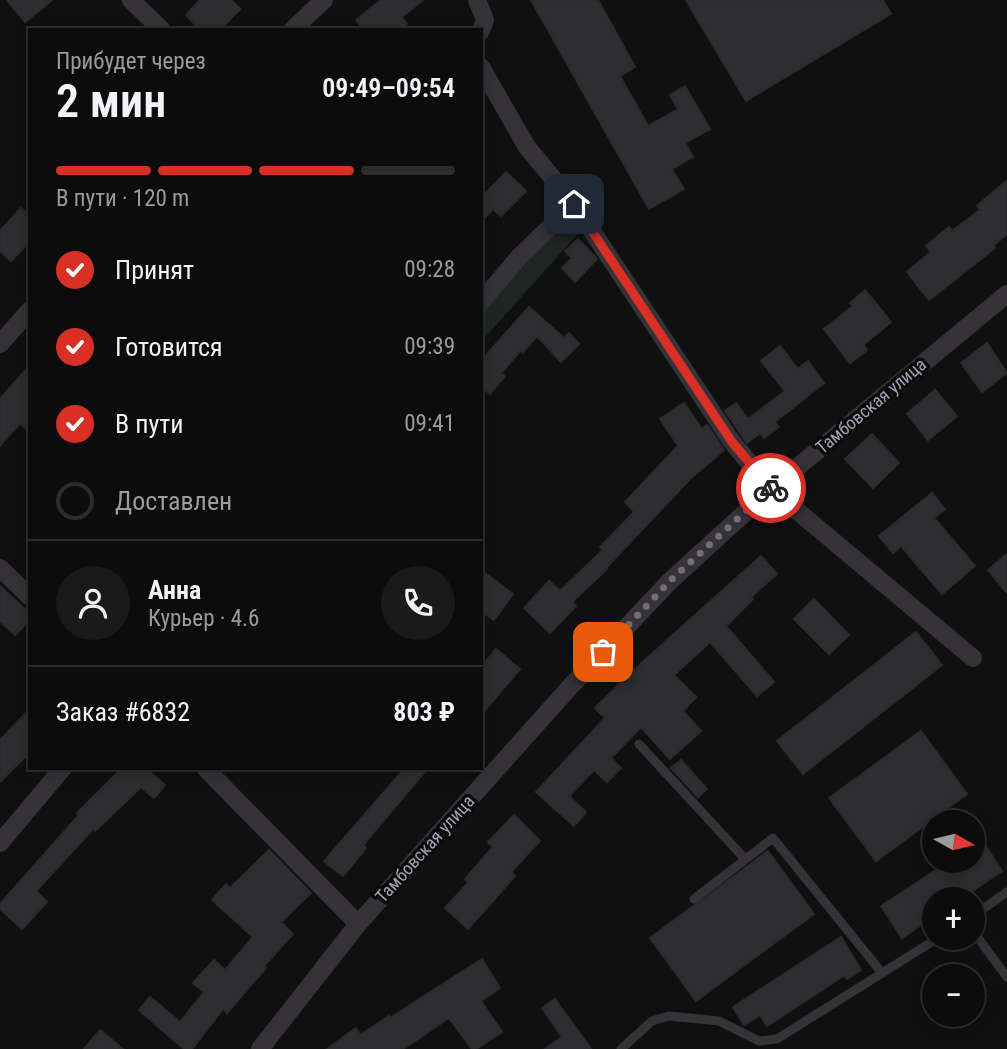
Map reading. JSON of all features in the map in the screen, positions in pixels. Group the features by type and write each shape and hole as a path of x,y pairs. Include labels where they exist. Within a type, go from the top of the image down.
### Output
{"street":[{"path":"131,0 160,28"},
{"path":"294,28 324,0"},
{"path":"477,0 485,20 482,28"},
{"path":"483,71 527,148 574,204 732,442 771,489 973,658"},
{"path":"483,300 519,257 574,204"},
{"name":"Тамбовская улица","path":"260,1049 358,924 569,688 670,581 771,489 1007,294"},
{"path":"0,344 28,312"},
{"path":"0,568 28,595"},
{"path":"0,843 61,770"},
{"path":"207,770 358,924"}],"lane":[{"path":"639,744 745,859"},
{"path":"694,899 773,838 882,973"},
{"path":"985,908 1007,892"},
{"path":"985,947 1007,977"},
{"path":"621,1049 652,1021 669,1016 719,1021 759,1041 777,1039 922,948"}],"shaded area":[{"path":"576,218 584,227 483,340 483,308 567,219"}],"building":[{"path":"7,0 52,0 25,22"},
{"path":"200,0 231,0 240,9 222,28 198,28 186,15"},
{"path":"381,0 423,0 402,17 407,24 402,28 362,28 356,20"},
{"path":"531,0 598,0 635,67 620,76 648,126 678,109 670,95 685,86 710,129 685,143 693,157 672,169 684,189 649,209"},
{"path":"686,0 883,0 891,14 746,101"},
{"path":"506,172 526,191 501,216 493,209 483,219 483,196"},
{"path":"1007,180 1007,234 993,246 995,248 929,300 907,272 931,252 926,246 949,227 952,231 980,210 977,206"},
{"path":"21,208 28,214 28,243 11,261 0,251 0,231"},
{"path":"578,239 597,259 575,282 562,268 572,258 565,251"},
{"path":"865,290 891,322 863,345 867,350 850,363 824,329 853,306 850,303"},
{"path":"529,307 564,338 569,333 579,344 561,362 537,336 501,373 505,376 490,394 483,388 483,359"},
{"path":"987,343 1007,373 982,392 961,363"},
{"path":"780,346 798,369 808,361 824,383 775,422 779,427 764,438 760,433 747,443 725,411 736,403 748,419 785,391 761,361"},
{"path":"28,367 28,430 20,423 0,446 0,399"},
{"path":"935,390 957,416 928,440 907,414"},
{"path":"684,403 702,429 707,425 724,450 691,478 607,569 572,602 576,606 550,633 524,608 549,581 560,591 603,550 600,547 634,512 625,502 678,446 660,419"},
{"path":"872,434 899,463 873,488 845,459"},
{"path":"932,493 945,509 934,518 975,566 942,594 901,546 893,553 879,536"},
{"path":"1007,554 1007,593 988,570"},
{"path":"761,556 777,574 751,597 753,599 726,626 774,682 757,696 710,642 674,675 696,697 683,711 701,731 670,759 641,727 611,758 621,768 607,782 594,770 569,796 586,812 574,826 536,792 605,718 595,708"},
{"path":"483,572 513,594 494,620 483,612"},
{"path":"0,586 28,612 28,622 15,635 0,621"},
{"path":"814,599 849,635 829,654 794,619"},
{"path":"916,632 942,665 803,774 777,741"},
{"path":"496,649 520,669 483,713 483,665"},
{"path":"28,711 28,754 0,782 0,740"},
{"path":"921,731 967,794 945,810 922,810 922,827 876,861 829,798"},
{"path":"681,760 707,789 698,797 671,768"},
{"path":"120,770 148,770 165,785 154,798 141,787 95,831 93,829 36,891 47,902 22,929 0,909 0,904 79,815 77,813"},
{"path":"403,770 426,770 363,845 366,848 343,876 324,861"},
{"path":"514,815 540,841 511,872 515,876 468,929 445,908 469,882 465,879 493,847 488,842"},
{"path":"985,845 1002,871 978,887 922,887 922,924 902,938 881,906 932,873 985,873"},
{"path":"269,850 311,893 281,922 293,934 264,966 266,968 227,1013 223,1009 192,1049 184,1049 139,1010 150,997 180,1022 204,992 193,983 214,960 225,970 253,937 212,900 226,884 230,888"},
{"path":"768,851 814,914 696,1001 650,938"},
{"path":"841,937 861,970 847,979 845,975 767,1026 760,1015 744,1025 733,1007"},
{"path":"482,959 500,988 481,1001 502,1032 476,1049 472,1049 449,1018 403,1049 327,1049 356,1028 360,1035 389,1016 390,1018"},
{"path":"555,999 591,1049 545,1049 562,1037 542,1008"},
{"path":"100,1030 123,1049 84,1049"}],"way so far":[{"path":"603,652 670,581 771,488"}],"route":[{"path":"574,204 732,442 771,488"}]}
